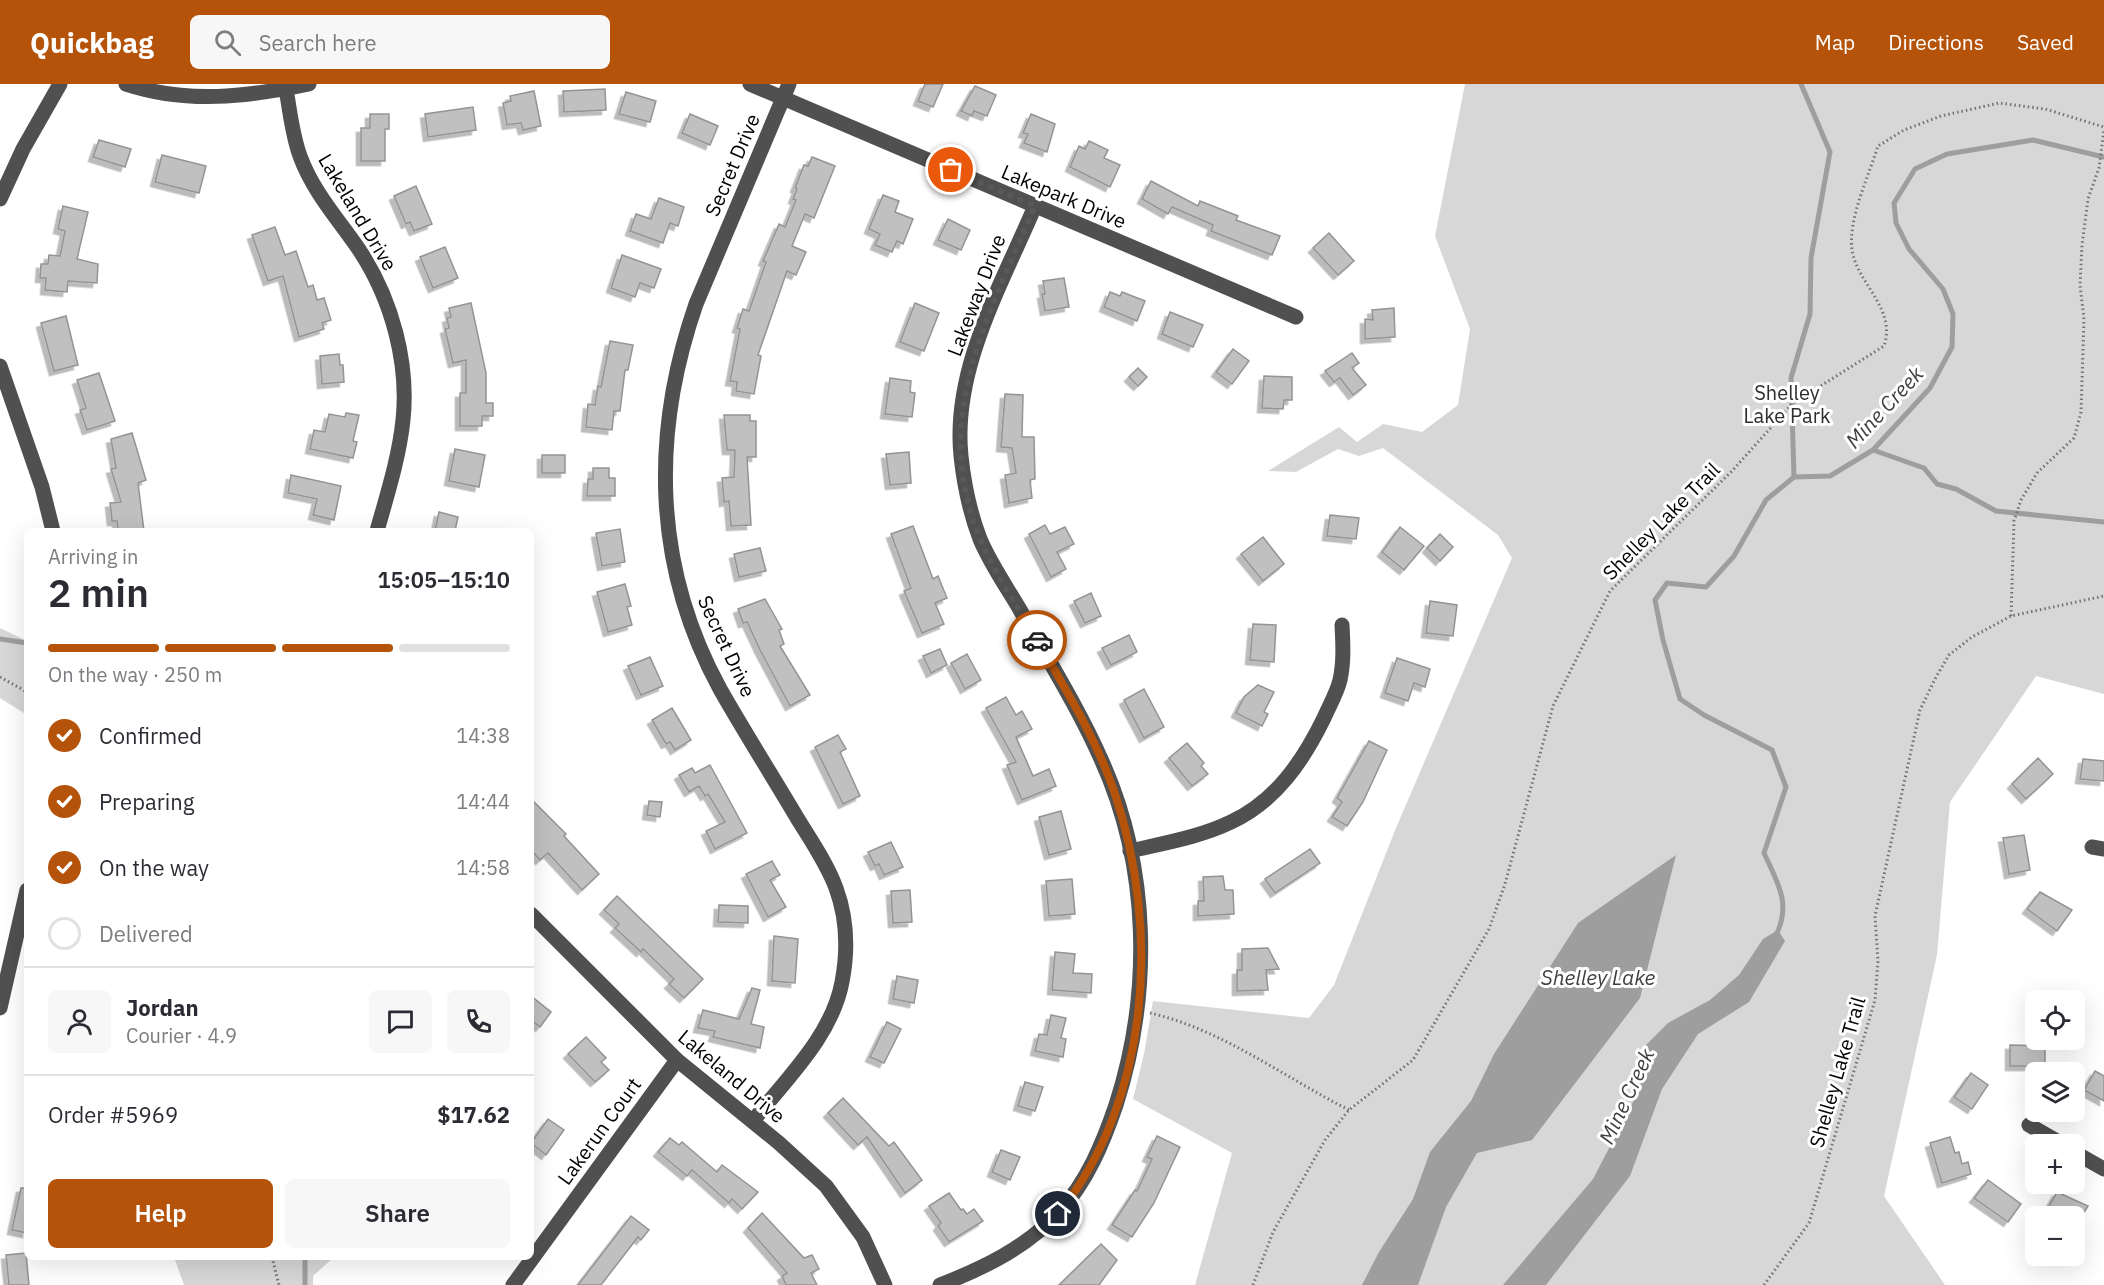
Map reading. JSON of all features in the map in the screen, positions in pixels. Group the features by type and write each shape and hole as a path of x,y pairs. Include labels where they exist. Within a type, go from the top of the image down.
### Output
{"street":[{"path":"0,199 23,149 60,84"},
{"path":"126,84 170,95 207,98 243,96 309,84"},
{"name":"Lakepark Drive","path":"750,84 786,91 1035,206 1296,317"},
{"name":"Lakeland Drive","path":"286,89 300,155 309,177 371,270 392,320 398,343 403,378 403,421 398,454 378,528"},
{"name":"Secret Drive","path":"753,1121 812,1047 835,1007 845,960 843,914 828,868 720,688 691,625 674,569 668,522 665,457 673,382 684,339 696,304 786,91"},
{"name":"Lakeway Drive","path":"940,1285 972,1272 1019,1246 1058,1214 1074,1194 1106,1134 1130,1058 1137,1010 1142,930 1130,851 1115,795 1102,760 1064,687 981,540 968,495 961,453 966,383 975,350 1035,206"},
{"path":"0,366 42,487 51,528"},
{"path":"1130,851 1193,836 1233,821 1271,795 1288,778 1314,738 1339,682 1343,656 1342,625"},
{"path":"0,1008 24,903"},
{"name":"Lakeland Drive","path":"534,917 677,1060 753,1121 825,1186 863,1237 885,1285"},
{"name":"Lakerun Court","path":"534,1256 677,1060"},
{"path":"2029,1125 2045,1134"},
{"path":"2085,1158 2104,1169"},
{"name":"Lakerun Court","path":"513,1285 531,1260"}],"path":[{"name":"Shelley Lake Trail","path":"1253,1285 1273,1232 1301,1187 1316,1154 1349,1110 1413,1060 1489,929 1505,884 1553,706 1610,591 1732,471 1792,404 1884,346 1888,334 1878,299 1855,264 1851,247 1854,223 1878,146 1904,130 1941,116 1999,104 2045,109 2104,129 2099,168 2088,199 2082,245 2080,285 2084,319 2080,412 2074,438 2037,473 2021,500 2014,521 2011,616 1972,637 1949,655 1920,710 1875,916 1878,961 1875,1000 1809,1223 1764,1285"},
{"path":"2011,616 2104,596"},
{"path":"0,677 24,690"},
{"path":"1137,1010 1177,1019 1208,1031 1349,1110"},
{"path":"273,1260 279,1285"}],"green space":[{"name":"Shelley Lake Park","path":"1465,84 2104,84 2104,694 2036,676 1950,802 1937,955 1884,1196 1945,1285 1195,1285 1232,1153 1133,1099 1153,1001 1309,1018 1334,985 1396,828 1512,558 1498,535 1383,448 1359,456 1338,449 1296,472 1268,471 1339,427 1357,442 1383,424 1422,432 1458,405 1470,329 1435,236"},
{"path":"0,628 24,640 24,713 0,698"},
{"path":"175,1260 331,1260 313,1276 313,1285 184,1285"}],"water":[{"name":"Shelley Lake","path":"1676,855 1640,998 1532,1140 1477,1153 1446,1207 1418,1285 1362,1285 1379,1252 1413,1199 1430,1152 1471,1101 1494,1054 1578,923"},
{"name":"Shelley Lake","path":"1778,930 1785,941 1749,1002 1698,1034 1662,1089 1630,1176 1546,1285 1503,1285 1593,1179 1633,1102 1640,1051 1668,1023 1710,1000 1739,975 1763,939"}],"building":[{"path":"925,84 943,84 933,107 918,101"},
{"path":"975,86 996,95 987,116 974,111 972,116 961,111"},
{"path":"605,89 606,110 564,112 563,91"},
{"path":"534,91 541,126 523,130 521,123 507,125 503,103 511,101 510,96"},
{"path":"626,92 656,101 650,122 619,114"},
{"path":"473,107 476,130 428,137 425,114"},
{"path":"370,114 389,114 389,129 385,129 385,161 361,161 361,128 370,128"},
{"path":"690,114 718,126 710,145 682,133"},
{"path":"1031,114 1055,124 1047,152 1024,143 1028,134 1023,133"},
{"path":"99,140 131,149 125,167 93,157"},
{"path":"1089,141 1108,150 1104,158 1120,165 1110,187 1070,167 1079,146 1085,149"},
{"path":"162,155 206,166 199,193 155,182"},
{"path":"812,157 835,166 814,218 805,214 792,246 806,252 796,275 787,271 758,355 761,356 754,394 736,391 737,382 730,381 740,329 737,328 743,309 749,311 766,262 763,261 779,224 785,227 796,200 793,199 797,189 795,188 804,165 808,166"},
{"path":"1151,181 1198,206 1200,201 1238,216 1236,220 1280,236 1272,255 1211,231 1213,225 1172,207 1168,214 1142,199"},
{"path":"416,186 432,224 414,231 410,222 406,224 394,196"},
{"path":"883,195 899,201 895,212 913,219 903,244 897,241 892,252 875,245 880,234 869,229"},
{"path":"659,198 684,207 678,226 670,223 663,243 630,231 636,214 651,219"},
{"path":"63,206 88,212 77,259 98,264 97,283 68,281 67,292 45,290 46,278 40,278 41,264 48,264 49,255 60,256 65,231 58,229"},
{"path":"948,219 970,230 961,250 938,240"},
{"path":"275,227 285,255 296,251 308,287 313,285 317,300 324,298 331,320 322,323 324,329 299,337 283,276 268,281 252,235"},
{"path":"1329,233 1354,261 1338,275 1313,248"},
{"path":"445,247 458,278 433,288 420,257"},
{"path":"622,255 661,269 654,288 640,283 635,297 611,288"},
{"path":"1064,278 1069,307 1045,311 1042,294 1045,294 1043,281"},
{"path":"1110,292 1120,296 1122,292 1145,301 1137,321 1104,307"},
{"path":"471,303 486,373 486,403 493,403 493,416 482,416 482,426 460,426 460,393 466,393 466,360 453,363 445,329 449,328 447,318 451,317 449,308"},
{"path":"915,303 939,313 924,351 900,342"},
{"path":"1394,308 1395,337 1365,339 1365,319 1373,320 1372,310"},
{"path":"1170,312 1203,325 1193,347 1162,334"},
{"path":"66,316 78,365 54,371 41,323"},
{"path":"610,341 633,345 628,370 625,370 620,411 614,411 612,430 586,427 588,404 595,405"},
{"path":"1233,349 1249,361 1232,384 1216,372"},
{"path":"1352,353 1359,363 1352,368 1366,385 1353,395 1340,378 1334,382 1325,371"},
{"path":"339,354 340,365 343,365 344,382 322,384 320,356"},
{"path":"1138,368 1147,377 1138,386 1129,377"},
{"path":"99,373 115,421 87,430 80,410 86,408 77,380"},
{"path":"1264,376 1292,377 1292,400 1284,400 1283,409 1262,408"},
{"path":"890,378 911,381 910,392 915,393 912,417 885,414"},
{"path":"1005,394 1023,395 1022,437 1034,437 1035,479 1030,480 1032,498 1009,503 1005,475 1016,473 1012,448 1001,447"},
{"path":"346,413 359,415 353,441 357,442 353,458 310,449 314,430 325,432 329,414 345,417"},
{"path":"724,415 750,415 750,421 756,421 756,457 747,457 751,525 731,526 729,501 724,502 722,478 734,477 735,450 727,450"},
{"path":"132,433 146,480 138,483 144,528 118,528 117,521 112,521 110,503 121,502 111,469 116,468 111,439"},
{"path":"455,449 485,455 479,487 449,481"},
{"path":"909,452 911,483 890,485 886,454"},
{"path":"542,455 565,455 565,473 542,473"},
{"path":"593,468 609,468 609,478 615,478 615,496 587,496 588,479 593,479"},
{"path":"291,475 341,486 334,520 313,515 317,499 288,493"},
{"path":"439,512 458,517 456,528 436,528"},
{"path":"1330,515 1359,518 1356,539 1327,536"},
{"path":"1045,525 1050,534 1065,527 1074,544 1057,552 1066,569 1051,577 1029,534"},
{"path":"913,526 933,579 938,576 947,598 935,603 944,624 922,633 904,591 911,588 891,534"},
{"path":"1400,527 1424,546 1404,570 1382,552"},
{"path":"620,529 625,562 602,566 596,533"},
{"path":"1440,534 1453,547 1440,561 1427,548"},
{"path":"1263,537 1284,564 1263,581 1241,554"},
{"path":"760,548 766,571 739,577 734,554"},
{"path":"625,584 631,606 627,607 632,625 608,632 597,592"},
{"path":"1091,593 1101,616 1085,623 1074,601"},
{"path":"765,599 782,629 779,630 784,644 780,646 810,695 790,706 747,622 743,623 738,609"},
{"path":"1430,601 1457,605 1453,636 1426,633"},
{"path":"1253,624 1276,625 1274,662 1250,660"},
{"path":"1129,635 1137,652 1111,665 1102,648"},
{"path":"940,649 947,665 931,673 923,656"},
{"path":"967,654 981,680 965,689 951,663"},
{"path":"650,657 663,686 641,695 628,666"},
{"path":"1397,658 1430,669 1425,687 1414,683 1408,701 1385,693"},
{"path":"1258,685 1274,692 1264,712 1268,714 1262,726 1236,713 1244,697"},
{"path":"1144,689 1164,727 1144,738 1124,700"},
{"path":"1006,697 1016,715 1022,711 1032,729 1016,737 1033,776 1049,769 1056,786 1022,800 1007,765 1016,762 986,708"},
{"path":"672,708 691,740 675,750 670,742 666,744 652,720"},
{"path":"838,735 846,749 840,752 860,796 843,804 815,747"},
{"path":"1369,741 1387,750 1363,802 1347,826 1332,817 1342,802 1337,798"},
{"path":"1187,743 1204,763 1201,766 1208,774 1192,786 1169,758"},
{"path":"2038,758 2053,774 2026,799 2012,784"},
{"path":"2083,759 2104,761 2104,781 2080,779"},
{"path":"710,765 747,833 715,849 706,831 725,822 708,794 705,796 699,786 689,792 679,775 692,768 695,773"},
{"path":"649,801 662,802 660,817 647,815"},
{"path":"534,802 566,834 564,836 599,874 582,890 548,853 540,860 534,853"},
{"path":"1061,811 1071,849 1049,855 1039,817"},
{"path":"2024,835 2030,870 2009,874 2003,838"},
{"path":"891,842 903,867 884,875 879,864 875,866 868,852"},
{"path":"1310,849 1320,863 1275,893 1265,879"},
{"path":"772,861 780,875 770,880 786,907 768,917 746,874"},
{"path":"1223,876 1225,890 1233,890 1234,914 1198,916 1198,901 1204,901 1203,877"},
{"path":"1072,879 1075,914 1049,916 1046,881"},
{"path":"910,890 912,922 893,923 891,891"},
{"path":"2040,892 2072,910 2057,931 2027,909"},
{"path":"617,896 703,979 684,998 669,984 674,979 643,949 641,952 615,928 619,924 604,910"},
{"path":"719,905 748,906 748,923 718,922"},
{"path":"774,936 798,939 795,983 772,981"},
{"path":"1268,948 1279,969 1266,970 1268,990 1237,991 1237,970 1242,970 1242,949"},
{"path":"1055,952 1075,954 1073,973 1092,974 1091,993 1052,990"},
{"path":"897,976 918,980 914,1003 893,999"},
{"path":"752,988 760,990 751,1024 764,1027 760,1048 713,1037 715,1031 698,1028 703,1010 739,1019"},
{"path":"534,998 551,1012 540,1027 534,1022"},
{"path":"1051,1015 1066,1018 1061,1038 1066,1039 1063,1057 1035,1051 1039,1034 1047,1035"},
{"path":"887,1022 901,1029 884,1063 870,1057"},
{"path":"586,1037 606,1058 601,1062 609,1070 595,1082 568,1054"},
{"path":"2010,1045 2025,1045 2025,1050 2045,1050 2045,1062 2025,1062 2025,1066 2010,1066"},
{"path":"2095,1071 2104,1076 2104,1101 2085,1091"},
{"path":"1971,1073 1988,1085 1972,1109 1954,1097"},
{"path":"1025,1082 1043,1087 1035,1111 1018,1106"},
{"path":"843,1098 889,1146 894,1142 922,1180 905,1193 867,1137 858,1145 828,1113"},
{"path":"548,1119 564,1130 546,1155 534,1145 534,1139"},
{"path":"1157,1136 1180,1147 1154,1203 1132,1237 1112,1225 1135,1190 1137,1191 1152,1159 1147,1157"},
{"path":"1950,1137 1955,1153 1959,1152 1962,1164 1968,1162 1971,1174 1942,1183 1930,1143"},
{"path":"670,1138 679,1145 682,1142 717,1172 722,1165 758,1192 742,1209 732,1199 729,1203 692,1170 687,1176 658,1152"},
{"path":"1001,1150 1020,1157 1010,1180 992,1172"},
{"path":"1988,1180 2021,1204 2008,1222 1974,1198"},
{"path":"21,1188 24,1188 24,1232 12,1230"},
{"path":"949,1193 961,1210 963,1209 967,1214 974,1209 983,1221 949,1242 938,1226 941,1223 929,1206"},
{"path":"2056,1194 2061,1194 2088,1206 2085,1211 2085,1206 2049,1206"},
{"path":"762,1213 804,1258 812,1255 819,1269 811,1273 817,1285 786,1285 782,1276 787,1273 748,1228"},
{"path":"631,1216 649,1230 641,1240 638,1237 601,1285 578,1285"},
{"path":"1101,1244 1117,1260 1099,1285 1059,1285"},
{"path":"24,1253 29,1285 9,1285 6,1255"}],"waterway":[{"path":"1794,477 1791,378 1810,314 1811,258 1830,152 1801,84"},
{"name":"Mine Creek","path":"1776,935 1781,923 1783,903 1778,883 1764,853 1786,787 1772,750 1704,715 1680,699 1663,640 1655,600 1667,583 1706,587 1734,556 1766,500 1794,477 1830,476 1873,450 1930,388 1952,347 1953,314 1943,289 1909,249 1896,223 1894,203 1915,169 1947,154 2033,140 2104,157"},
{"path":"1873,450 1924,468 1937,484 1956,489 1996,511 2104,522"},
{"path":"0,639 24,643"},
{"path":"305,1260 305,1285"}],"way so far":[{"path":"951,170 1035,206 975,350 966,383 961,420 961,453 968,495 981,540 1037,640"}],"route":[{"path":"1037,640 1090,736 1115,795 1130,851 1142,930 1141,980 1137,1010 1130,1058 1119,1096 1095,1158 1074,1194 1058,1214"}]}
